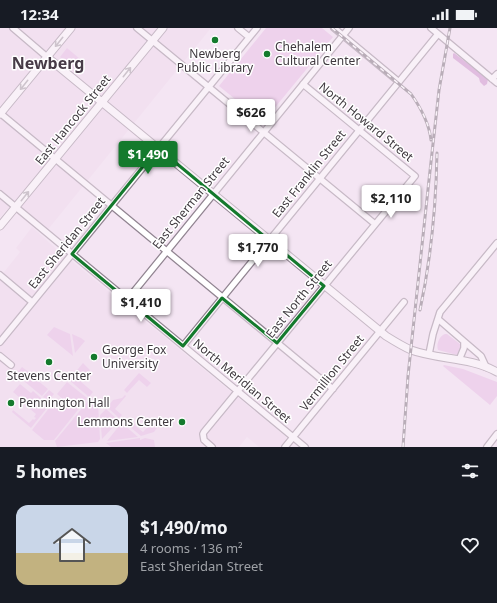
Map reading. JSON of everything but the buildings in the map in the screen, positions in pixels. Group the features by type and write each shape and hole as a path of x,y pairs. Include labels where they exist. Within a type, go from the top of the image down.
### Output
{"main road":[{"path":"0,114 71,28"},
{"name":"East Hancock Street","path":"0,226 163,28"},
{"path":"47,57 380,332 411,350 486,367 497,372"}],"street":[{"path":"13,28 47,57"},
{"path":"138,28 375,224"},
{"path":"238,28 249,37"},
{"name":"East Sheridan Street","path":"0,342 257,28"},
{"path":"334,28 399,82"},
{"name":"East Sherman Street","path":"127,300 349,28"},
{"path":"431,28 495,81 497,74"},
{"name":"East Franklin Street","path":"183,346 438,34"},
{"name":"North Howard Street","path":"303,84 415,176"},
{"path":"0,114 333,389"},
{"name":"East North Street","path":"212,447 204,440 204,432 415,176"},
{"name":"North Meridian Street","path":"0,194 305,447"},
{"path":"429,354 433,334 438,318 443,309 497,243"},
{"path":"0,275 32,302"},
{"name":"Vermillion Street","path":"285,447 404,302"},
{"path":"438,318 481,356 486,367"},
{"path":"458,360 464,348 464,342"},
{"path":"0,356 11,365"},
{"path":"487,447 497,434"}],"highlighted area":[{"path":"158,148 324,286 277,343 222,298 183,346 72,254"}],"shaded area":[{"path":"0,28 211,28 46,232 23,213 7,209 0,218"},
{"path":"266,28 322,28 333,37 263,122 219,86"},
{"path":"67,48 86,64 79,73 60,57"},
{"path":"454,53 488,79 487,84 484,86 480,82 479,78 453,58"},
{"name":"George Fox University","path":"32,227 63,255 286,437 280,447 259,447 247,437 239,447 0,447 0,277 20,252 16,248"},
{"path":"54,327 70,334 73,356 47,335"},
{"path":"72,334 85,341 75,353"},
{"path":"445,334 460,344 461,347 457,355 438,350 438,341"},
{"path":"83,363 90,370 80,381 93,392 89,397 69,380"},
{"path":"443,366 463,369 497,382 497,396 490,405"},
{"path":"22,367 30,373 23,381 16,374"},
{"path":"139,373 151,383 147,387 139,380 127,393 124,390"},
{"path":"31,375 48,389 42,396 25,382"},
{"path":"67,382 87,398 86,400 65,401 57,394"},
{"path":"20,384 31,393 33,391 48,404 47,408 31,428 12,412 13,410 29,423 36,418 34,417 36,414 18,399 19,397 13,392"},
{"path":"49,390 54,394 48,401 43,397"},
{"path":"125,395 126,396 115,409 122,415 119,418 107,407 113,400 122,398"},
{"path":"85,401 54,440 44,440 32,430 53,403"},
{"path":"88,401 95,401 98,403 100,439 98,442 57,447 55,441"},
{"path":"106,409 117,419 114,423 116,424 102,439 100,415"},
{"path":"127,419 143,432 154,420 160,424 154,432 141,436 124,422"},
{"path":"123,424 138,437 107,441 119,426 120,427"},
{"path":"140,438 140,440 145,438 154,440 155,447 111,447 106,443"}],"railway":[{"path":"332,28 411,94 424,116 431,140"},
{"path":"403,447 408,376 439,90 450,28"},
{"path":"420,310 432,232 437,153"}],"place":[{"name":"Newberg Public Library","path":"215,40"},
{"name":"Chehalem Cultural Center","path":"267,54"},
{"name":"George Fox University","path":"94,357"},
{"name":"Stevens Center","path":"49,362"},
{"name":"Pennington Hall","path":"11,403"},
{"name":"Lemmons Center","path":"182,422"}],"district":[{"name":"Newberg","path":"48,63"}]}
